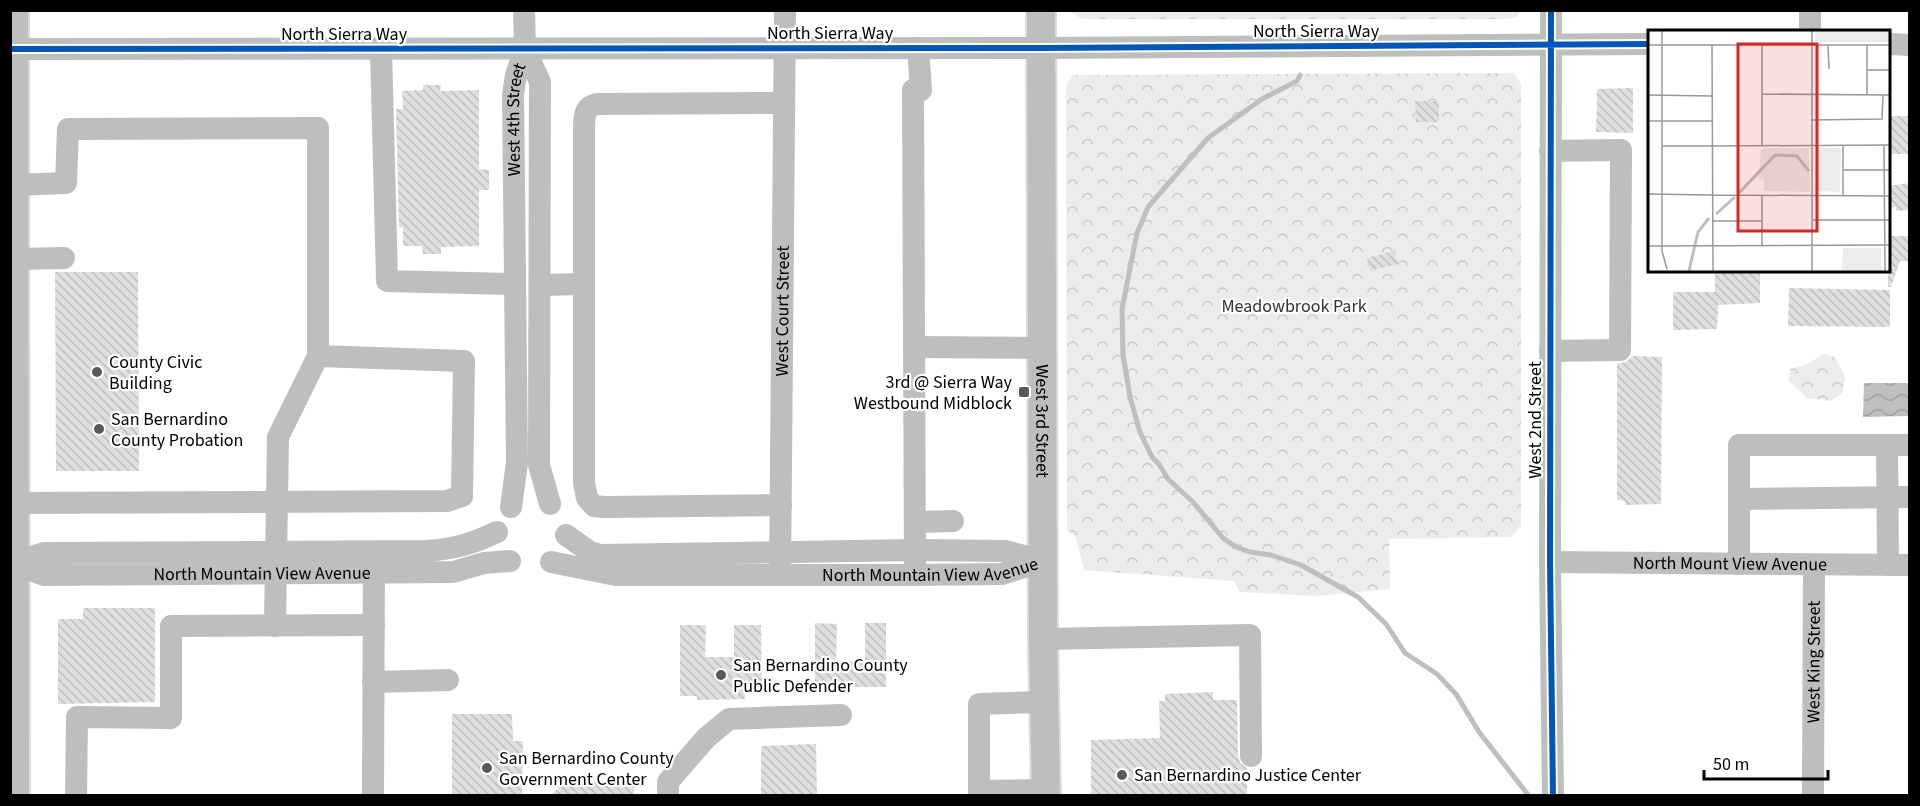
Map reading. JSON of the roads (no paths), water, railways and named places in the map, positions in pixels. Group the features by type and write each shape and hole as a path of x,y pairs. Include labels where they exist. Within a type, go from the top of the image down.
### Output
{"main road":[{"path":"14,10 12,49 15,258 13,401 16,503 13,564 15,795"},
{"name":"West 3rd Street","path":"1041,10 1043,702 1046,793"}],"street":[{"path":"524,10 525,49"},
{"name":"West Court Street","path":"780,564 785,10"},
{"name":"West 2nd Street","path":"1551,10 1550,562 1553,788"},
{"path":"1810,10 1810,30"},
{"name":"North Sierra Way","path":"12,49 1041,48 1648,44"},
{"path":"1890,44 1910,45"},
{"path":"915,575 918,48"},
{"path":"381,49 387,281 515,284"},
{"name":"West 4th Street","path":"511,507 517,463 513,94 516,75 525,49"},
{"name":"West 4th Street","path":"525,49 540,82 540,465 550,504"},
{"path":"781,505 605,507 594,506 587,498 584,483 584,124 585,112 589,106 597,104 784,102"},
{"path":"14,185 66,183 68,129 318,128 318,357 278,437 275,626"},
{"path":"1550,151 1621,150 1620,350 1550,351"},
{"path":"15,258 64,258"},
{"path":"540,285 584,284"},
{"path":"915,347 1043,348"},
{"path":"16,503 447,501 462,496 464,361 318,357"},
{"path":"1739,564 1739,445 1898,445 1899,565"},
{"path":"1739,499 1898,498"},
{"path":"527,499 550,504 559,512 564,523 566,535 559,555 541,567 530,568 510,561 498,543 499,520 511,507 527,499"},
{"path":"915,522 953,521"},
{"name":"North Mountain View Avenue","path":"13,564 44,553 452,549 474,543 497,532"},
{"name":"North Mountain View Avenue","path":"566,535 590,552 599,555 780,564 915,575 1002,574 1043,561"},
{"name":"North Mountain View Avenue","path":"551,562 616,575 780,564 915,550 1005,551 1043,561"},
{"path":"373,795 374,551"},
{"name":"North Mountain View Avenue","path":"13,564 44,575 374,574 453,572 484,563 510,561"},
{"name":"North Mount View Avenue","path":"1550,562 1899,565"},
{"name":"West King Street","path":"1813,795 1814,565"},
{"path":"76,795 76,717 171,718 171,626 374,625"},
{"path":"1043,639 1250,635 1251,756"},
{"path":"373,681 448,680"},
{"path":"1043,702 979,704 979,791 1046,793"},
{"path":"668,795 668,782 706,738 729,719 841,715"}],"water":[{"path":"1864,383 1909,383 1909,416 1863,417"}],"waterway":[{"path":"1300,75 1297,81 1262,99 1208,138 1148,207 1137,233 1122,309 1123,355 1130,397 1140,432 1152,457 1168,479 1193,502 1223,538 1236,547 1250,552 1271,555 1301,565 1358,597 1386,624 1405,653 1437,674 1456,694 1479,732 1529,796"}],"place":[{"name":"County Civic Building","path":"97,372"},
{"name":"3rd @ Sierra Way Westbound Midblock","path":"1024,392"},
{"name":"San Bernardino County Probation","path":"99,429"},
{"name":"San Bernardino County Public Defender","path":"721,675"},
{"name":"San Bernardino County Government Center","path":"487,768"},
{"name":"San Bernardino Justice Center","path":"1122,775"}],"park label":[{"name":"Meadowbrook Park","path":"1294,306"}]}
